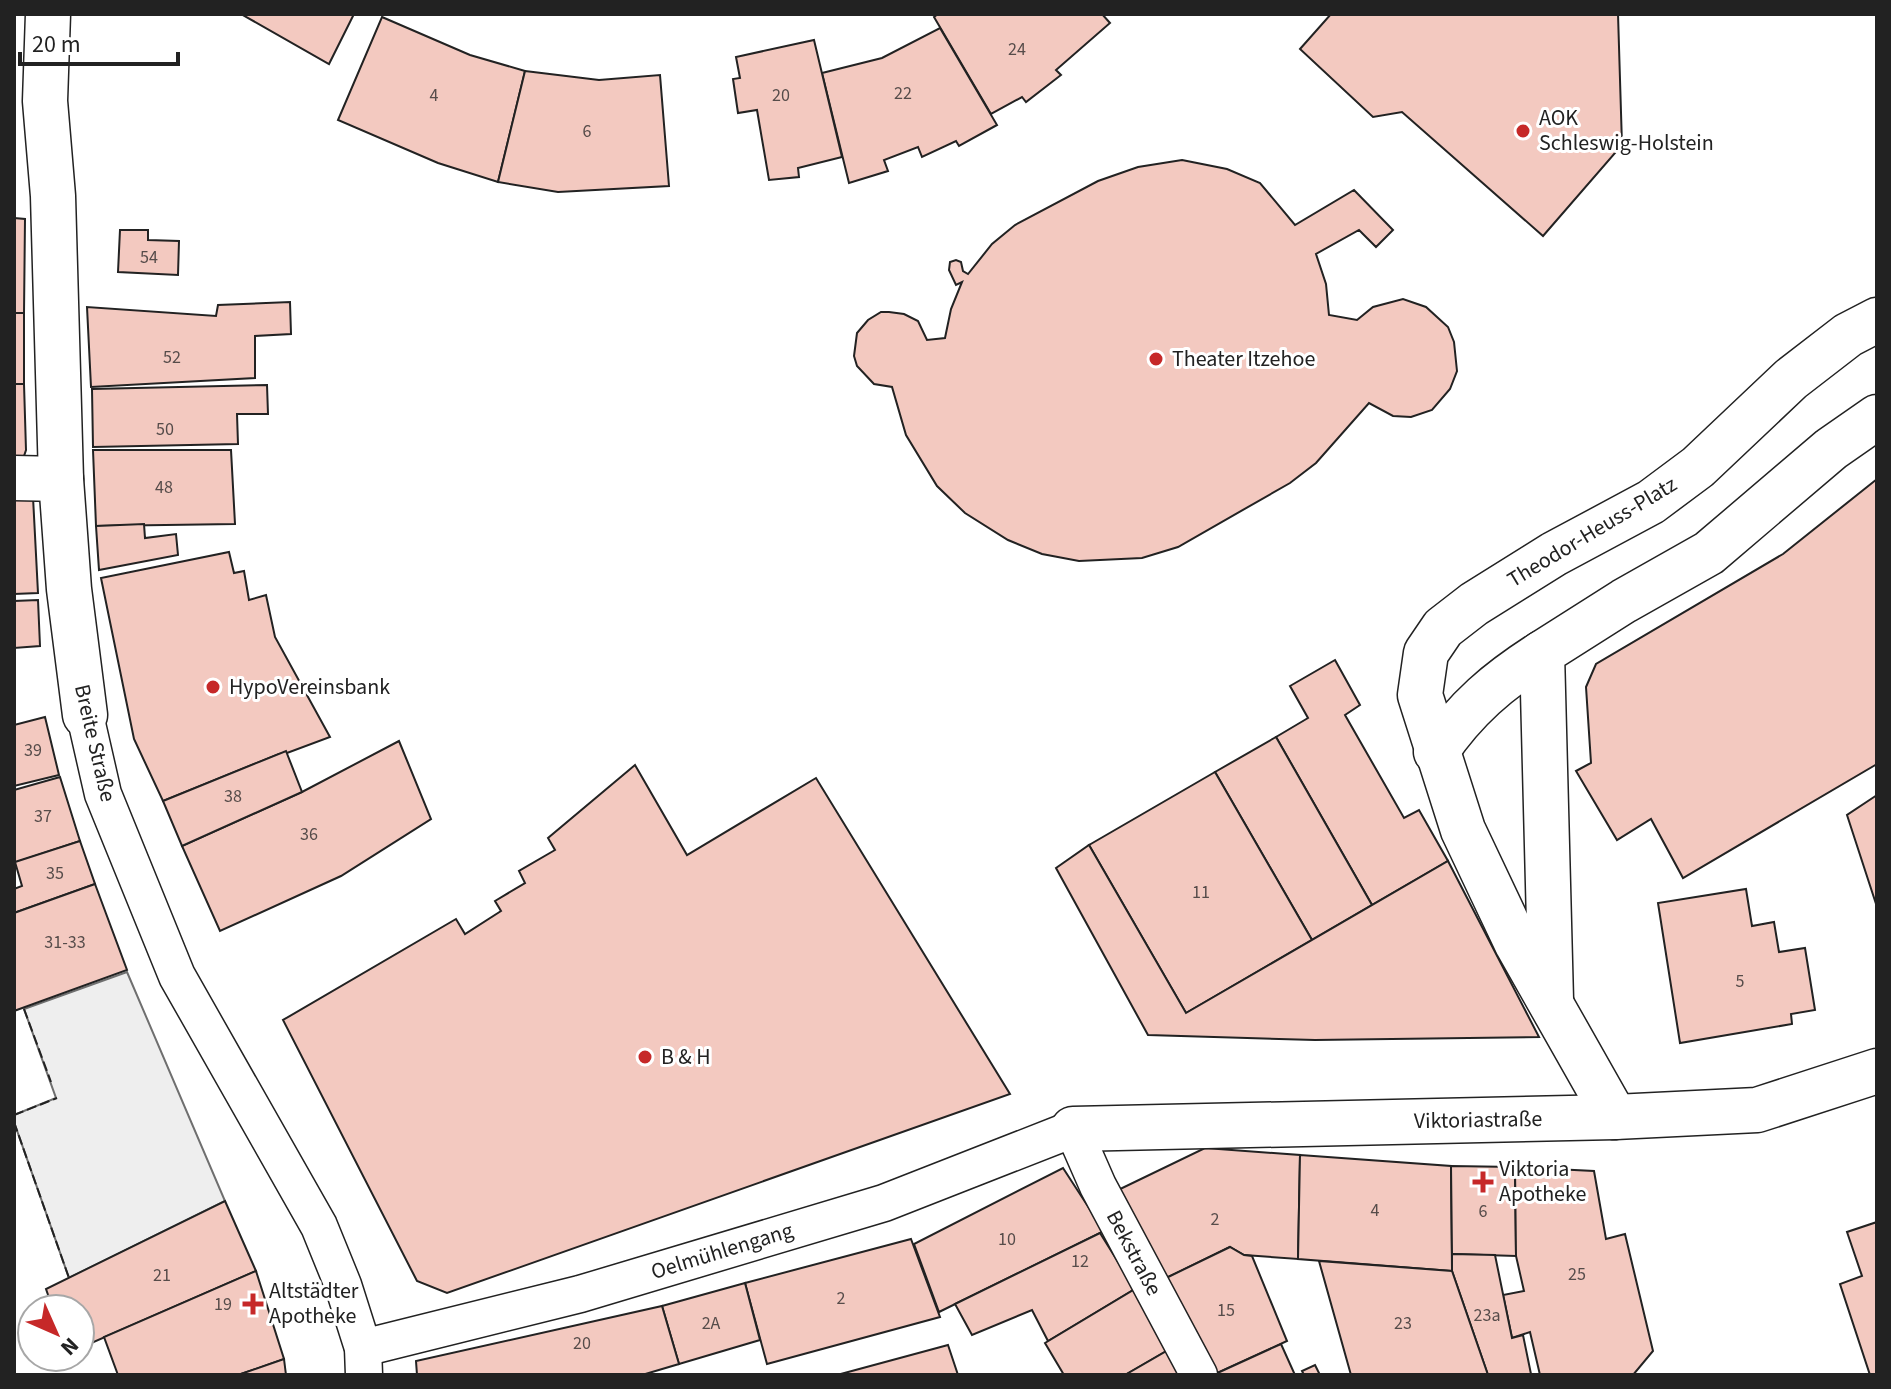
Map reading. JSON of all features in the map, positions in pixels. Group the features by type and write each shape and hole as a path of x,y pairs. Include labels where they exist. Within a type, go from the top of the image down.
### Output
{"street":[{"name":"Breite Straße","path":"48,14 45,101 53,196 61,479 69,589 85,715 103,794 177,976 319,1226 343,1285 364,1362"},
{"name":"Theodor-Heuss-Platz","path":"1615,1117 1517,944 1463,830 1420,695 1426,653 1443,628 1474,604 1554,554 1651,502 1698,467 1791,379 1848,335 1877,320"},
{"path":"1436,752 1457,721 1504,678 1624,601 1709,553 1831,449 1877,417"},
{"path":"14,478 61,479"},
{"name":"Theodor-Heuss-Platz","path":"1542,653 1551,1002"},
{"name":"Viktoriastraße","path":"1073,1129 1615,1117 1757,1110 1877,1071"},
{"name":"Oelmühlengang","path":"364,1362 884,1203 1073,1129"},
{"name":"Bekstraße","path":"1073,1129 1098,1186 1199,1375"}],"shaded area":[{"path":"127,972 225,1201 69,1278 14,1122 14,1115 56,1098 24,1009"}],"building":[{"path":"241,14 354,14 329,64"},
{"path":"938,14 1102,14 1110,23 1056,70 1061,75 1026,102 1022,97 991,114 934,17"},
{"name":"AOK Schleswig-Holstein","path":"1331,14 1618,14 1622,145 1543,236 1402,112 1373,117 1300,49"},
{"path":"382,17 470,55 525,71 498,182 438,163 338,120"},
{"path":"940,28 997,125 959,146 956,141 922,157 918,147 884,160 888,171 849,183 822,73 882,58"},
{"path":"814,40 842,157 798,168 799,177 769,180 757,110 738,113 733,79 740,78 736,57"},
{"path":"525,71 599,80 660,75 669,186 558,192 498,182"},
{"name":"Theater Itzehoe","path":"1182,160 1227,169 1260,183 1295,225 1354,190 1393,230 1376,247 1359,230 1316,254 1326,284 1329,315 1357,320 1373,307 1403,299 1426,307 1448,327 1454,342 1457,371 1450,389 1432,410 1411,417 1393,416 1369,403 1316,463 1290,483 1178,547 1142,558 1079,561 1042,554 1008,540 965,513 937,486 906,435 892,387 874,384 857,366 854,356 857,333 868,320 881,312 889,312 904,314 918,321 927,340 945,338 951,309 962,282 956,285 949,270 950,262 961,262 963,271 968,274 992,244 1015,225 1098,181 1138,167"},
{"path":"14,218 25,219 24,313 14,313"},
{"path":"120,230 148,230 148,240 179,241 178,275 118,272"},
{"path":"290,302 291,334 255,336 255,378 91,387 87,307 216,316 218,305"},
{"path":"14,313 24,313 24,384 14,384"},
{"path":"14,384 24,384 26,450 24,456 14,461"},
{"path":"267,385 268,414 237,414 238,444 93,447 92,389"},
{"path":"93,450 231,450 235,524 96,526"},
{"path":"1877,479 1877,764 1683,878 1651,819 1617,840 1576,771 1591,763 1586,687 1596,664 1783,554"},
{"path":"33,497 38,593 14,594 14,498"},
{"path":"144,524 145,538 176,534 178,555 99,570 96,526"},
{"name":"HypoVereinsbank","path":"229,552 234,573 244,571 249,600 266,595 275,637 330,737 163,801 134,739 101,578"},
{"path":"38,600 40,646 14,648 14,601"},
{"path":"1335,660 1360,705 1345,715 1404,818 1419,810 1448,861 1372,905 1276,737 1308,718 1290,686"},
{"path":"45,717 59,775 14,786 14,725"},
{"path":"1276,737 1372,905 1312,940 1215,772"},
{"path":"399,741 431,819 341,876 220,931 182,846 302,792"},
{"path":"286,751 302,792 182,846 163,801"},
{"name":"B & H","path":"635,765 687,855 816,778 1010,1094 447,1293 417,1281 283,1020 456,919 465,934 501,911 495,901 525,883 519,871 555,850 548,838"},
{"path":"1215,772 1312,940 1186,1013 1089,845"},
{"path":"60,777 80,841 14,863 14,790"},
{"path":"1877,795 1877,907 1847,815"},
{"path":"80,841 95,884 14,913 14,889 22,886 15,862"},
{"path":"1089,845 1186,1013 1448,861 1539,1037 1315,1040 1148,1035 1056,868"},
{"path":"95,884 127,970 14,1011 14,913"},
{"path":"1746,889 1752,926 1774,922 1779,952 1805,948 1815,1010 1791,1014 1792,1024 1680,1043 1658,903"},
{"path":"1205,1148 1300,1155 1298,1259 1244,1255 1230,1247 1162,1280 1116,1191"},
{"path":"1300,1155 1451,1166 1452,1271 1298,1259"},
{"path":"1451,1166 1515,1167 1516,1256 1452,1254"},
{"path":"1515,1167 1594,1171 1606,1239 1625,1234 1653,1351 1633,1375 1540,1375 1530,1332 1512,1338 1503,1295 1524,1291 1516,1256"},
{"path":"1063,1168 1104,1231 939,1312 914,1244"},
{"path":"225,1201 256,1271 96,1341 96,1293 47,1293 46,1289"},
{"path":"1877,1222 1877,1375 1870,1375 1840,1284 1862,1276 1847,1232"},
{"path":"1100,1233 1135,1289 1048,1341 1032,1310 972,1335 955,1304"},
{"path":"911,1239 940,1317 767,1364 745,1283"},
{"path":"1230,1247 1252,1256 1287,1341 1213,1375 1162,1280"},
{"path":"1452,1254 1495,1255 1512,1338 1523,1335 1531,1374 1540,1375 1488,1375 1452,1271"},
{"path":"1319,1261 1452,1271 1488,1375 1351,1375"},
{"path":"256,1271 284,1359 238,1375 118,1375 104,1337"},
{"path":"745,1283 760,1340 679,1364 662,1306"},
{"path":"1135,1289 1170,1349 1125,1375 1064,1375 1045,1343"},
{"path":"662,1306 679,1364 642,1375 417,1375 416,1361"},
{"path":"1281,1344 1295,1375 1213,1375"},
{"path":"948,1345 958,1375 837,1375"},
{"path":"1170,1349 1184,1375 1125,1375"},
{"path":"284,1359 286,1375 238,1375"},
{"path":"1315,1365 1320,1375 1304,1375 1302,1371"}],"fence":[{"path":"24,1009 51,1082"},
{"path":"14,1115 57,1098"},
{"path":"14,1122 69,1278"}],"place":[{"name":"AOK Schleswig-Holstein","path":"1523,131"},
{"name":"Theater Itzehoe","path":"1156,359"},
{"name":"HypoVereinsbank","path":"213,687"},
{"name":"B & H","path":"645,1057"},
{"name":"Viktoria Apotheke","path":"1483,1182"},
{"name":"Altstädter Apotheke","path":"253,1304"}]}
